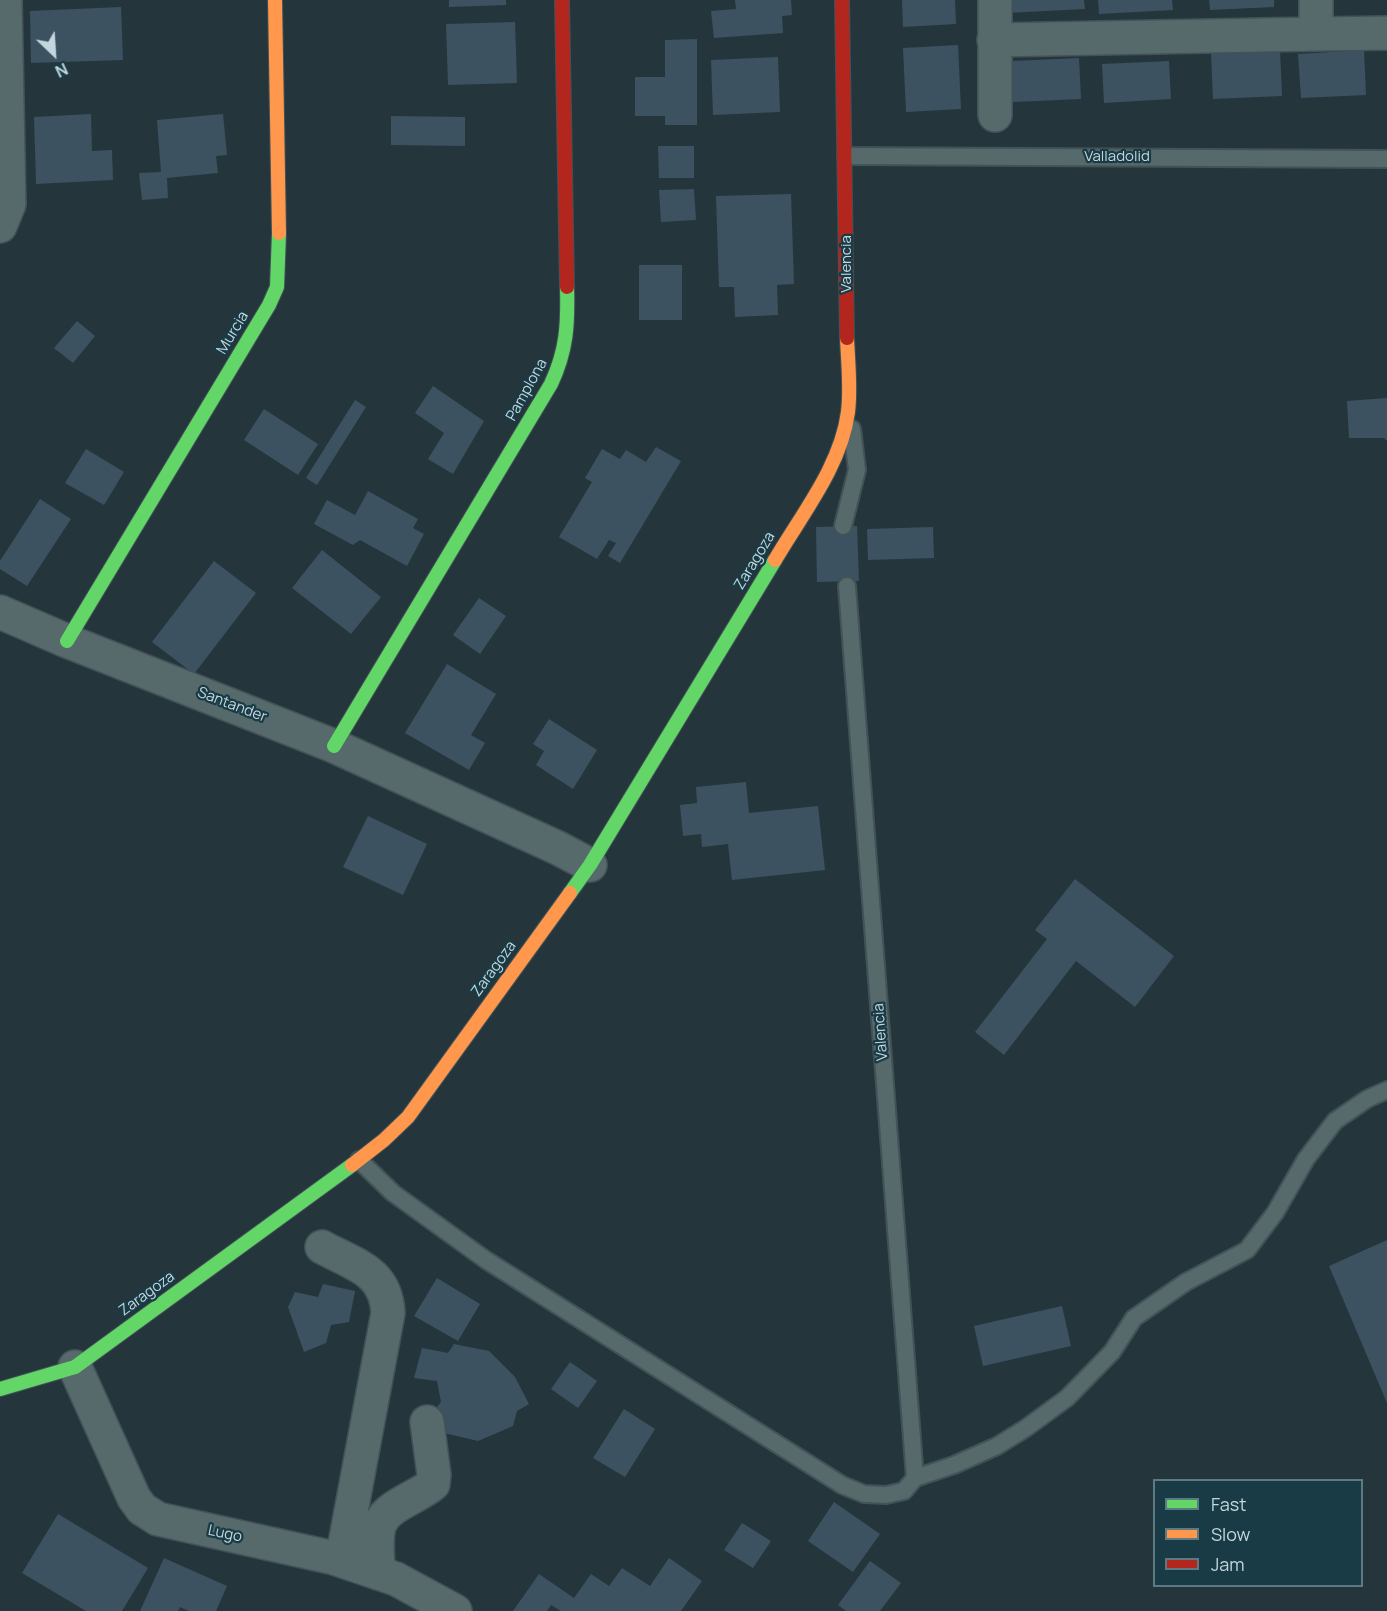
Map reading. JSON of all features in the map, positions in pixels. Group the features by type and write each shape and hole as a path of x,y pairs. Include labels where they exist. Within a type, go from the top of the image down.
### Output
{"street":[{"path":"0,226 9,204 5,0"},
{"name":"Murcia","path":"68,641 269,305 277,287 279,253 275,0"},
{"name":"Pamplona","path":"334,746 561,365 568,325 562,0"},
{"name":"Valencia","path":"842,0 848,410"},
{"path":"994,115 995,0"},
{"path":"1316,0 1316,34"},
{"path":"994,40 1387,33"},
{"name":"Zaragoza","path":"0,1389 75,1367 359,1160 408,1117 590,865 831,467 845,432 848,410"},
{"name":"Santander","path":"0,612 334,746 558,848 590,865"},
{"path":"322,1247 375,1276 387,1301 388,1314 342,1560"},
{"name":"Lugo","path":"75,1367 134,1498 142,1509 158,1520 342,1560 396,1579 411,1601 456,1611"},
{"path":"378,1573 378,1530 382,1520 389,1511 433,1484 434,1475 427,1422"}],"lane":[{"name":"Valladolid","path":"846,156 1387,159"},
{"name":"Valencia","path":"843,526 857,470 855,444 848,410"},
{"name":"Valencia","path":"847,586 915,1478"},
{"path":"359,1160 393,1194 486,1260 842,1485 864,1494 886,1495 904,1491 915,1478 954,1465 997,1446 1067,1398 1112,1352 1134,1318 1186,1282 1246,1250 1275,1213 1306,1159 1335,1121 1367,1099 1387,1090"}],"building":[{"path":"449,0 506,0 506,5 449,7"},
{"path":"735,0 791,0 792,15 782,16 783,33 714,38 711,11 736,9"},
{"path":"902,0 955,0 956,24 903,27"},
{"path":"1006,0 1084,0 1085,9 1006,13"},
{"path":"1098,0 1172,0 1173,10 1099,14"},
{"path":"1209,0 1274,0 1274,7 1210,10"},
{"path":"121,7 123,60 31,63 30,11"},
{"path":"515,22 517,83 448,85 446,24"},
{"path":"697,39 697,125 665,125 665,116 635,116 635,77 665,77 665,40"},
{"path":"958,45 961,109 906,112 903,48"},
{"path":"1280,49 1282,96 1213,99 1211,52"},
{"path":"1364,50 1366,95 1301,98 1298,54"},
{"path":"778,57 780,112 713,115 711,60"},
{"path":"1079,58 1081,99 1013,102 1012,61"},
{"path":"1169,61 1171,99 1104,103 1102,64"},
{"path":"91,114 92,151 112,150 113,180 36,184 34,117"},
{"path":"223,114 227,155 216,156 218,173 167,178 168,198 142,200 139,173 161,172 157,120"},
{"path":"391,116 465,117 465,146 391,145"},
{"path":"658,146 694,146 694,178 659,178"},
{"path":"694,189 696,220 661,222 659,190"},
{"path":"791,194 794,284 777,285 778,315 735,317 734,287 719,287 716,196"},
{"path":"639,265 682,265 682,320 639,320"},
{"path":"77,321 95,336 73,363 54,348"},
{"path":"433,386 484,421 453,474 428,459 444,433 415,413"},
{"path":"1387,398 1387,441 1384,438 1349,438 1347,401"},
{"path":"355,400 366,407 317,485 306,478"},
{"path":"264,409 318,444 298,475 244,440"},
{"path":"656,447 681,461 620,563 608,556 616,543 609,540 597,559 559,537 592,482 585,478 602,449 620,459 626,450 646,462"},
{"path":"86,449 124,472 104,505 65,483"},
{"path":"368,491 418,519 413,528 424,534 407,566 360,540 353,545 314,524 327,500 355,515"},
{"path":"40,499 71,519 27,586 0,569 0,561"},
{"path":"857,526 859,581 817,582 816,527"},
{"path":"933,527 934,558 868,560 867,529"},
{"path":"322,550 381,597 351,634 292,588"},
{"path":"214,561 256,593 194,674 152,642"},
{"path":"479,598 506,616 480,654 453,635"},
{"path":"447,664 496,694 471,735 485,743 469,770 405,733"},
{"path":"549,719 597,750 573,789 536,765 544,751 533,744"},
{"path":"746,782 749,813 818,806 825,870 732,880 728,844 702,847 701,834 683,836 680,805 697,803 696,787"},
{"path":"368,816 427,844 403,895 343,867"},
{"path":"1075,879 1174,956 1135,1007 1076,961 1004,1055 975,1032 1047,939 1035,930"},
{"path":"1387,1240 1387,1403 1329,1266"},
{"path":"437,1278 480,1304 458,1341 414,1316"},
{"path":"323,1284 355,1291 349,1322 331,1325 326,1343 304,1352 288,1307 295,1292 318,1297"},
{"path":"1062,1306 1071,1346 983,1366 974,1326"},
{"path":"454,1344 489,1351 515,1377 529,1404 517,1411 513,1426 478,1441 444,1433 434,1411 441,1402 437,1381 414,1378 422,1348 448,1353"},
{"path":"570,1362 597,1381 578,1408 551,1389"},
{"path":"624,1409 655,1429 625,1477 593,1458"},
{"path":"834,1502 880,1534 853,1572 808,1541"},
{"path":"58,1514 148,1568 122,1611 86,1611 22,1573"},
{"path":"742,1523 771,1541 753,1568 724,1550"},
{"path":"164,1558 227,1586 216,1611 189,1611 180,1607 178,1611 140,1611"},
{"path":"669,1558 702,1581 681,1611 561,1611 551,1605 547,1611 513,1611 539,1574 574,1598 591,1574 609,1586 622,1568 650,1586"},
{"path":"870,1561 901,1583 880,1611 846,1611 838,1605"}],"traffic: fast":[{"path":"67,641 269,305 277,287 279,233"},
{"path":"334,746 551,384 565,337 567,287"},
{"path":"570,893 590,865 775,560"},
{"path":"0,1389 75,1367 352,1165"}],"traffic: slow":[{"path":"275,0 279,233"},
{"path":"775,560 819,489 844,432 849,394 847,338"},
{"path":"352,1165 384,1140 408,1117 570,893"}],"traffic: jam":[{"path":"562,0 567,287"},
{"path":"842,0 847,338"}]}
